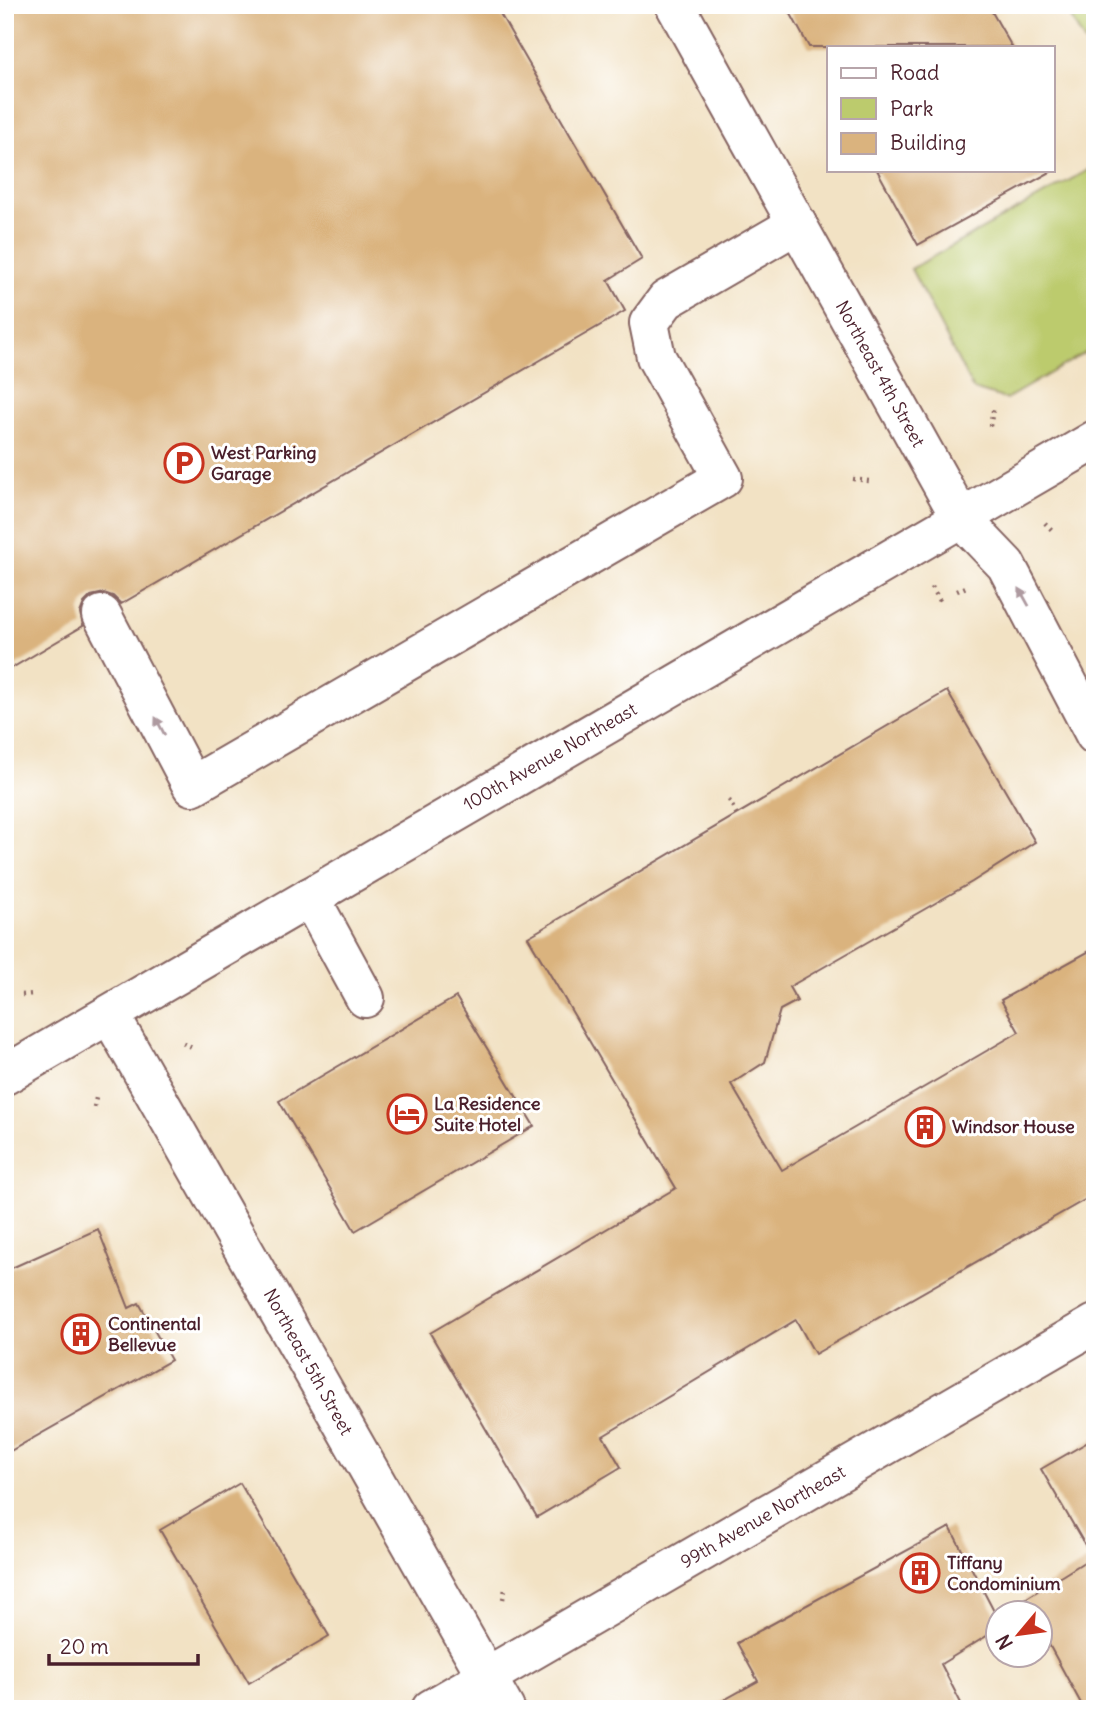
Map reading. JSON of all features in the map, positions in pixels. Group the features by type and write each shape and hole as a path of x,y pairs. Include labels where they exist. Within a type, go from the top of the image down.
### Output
{"main road":[{"name":"Northeast 4th Street","path":"674,5 960,517 1006,565 1057,657 1095,735"},
{"path":"102,615 192,786 723,478 656,357 649,324 666,300 797,224"},
{"name":"100th Avenue Northeast","path":"5,1075 1095,440"},
{"path":"310,897 365,999"},
{"name":"Northeast 5th Street","path":"110,1015 496,1693"},
{"name":"99th Avenue Northeast","path":"431,1709 496,1693 1095,1324"}],"path":[{"path":"990,426 994,406"},
{"path":"853,479 869,481"},
{"path":"1045,523 1054,533"},
{"path":"932,587 940,601"},
{"path":"729,800 737,815"},
{"path":"22,995 33,994"},
{"path":"183,1044 192,1047"},
{"path":"94,1107 96,1098"},
{"path":"503,1598 505,1589"}],"green space":[{"path":"1064,5 1095,5 1095,61"},
{"path":"1095,166 1095,347 1006,399 973,389 911,269"}],"building":[{"name":"West Parking Garage","path":"5,5 495,5 642,259 608,280 625,311 121,604 113,596 104,593 91,596 80,613 83,626 5,672"},
{"path":"786,5 988,5 1011,46 827,46 809,47"},
{"path":"878,172 1050,172 918,245"},
{"name":"Windsor House","path":"947,691 1035,842 972,882 789,987 797,1001 780,1010 765,1062 731,1084 782,1170 1019,1032 1001,1000 1095,948 1095,1194 815,1354 796,1320 603,1436 621,1467 537,1517 430,1333 676,1188 528,937"},
{"name":"La Residence Suite Hotel","path":"456,997 534,1126 355,1231 279,1101"},
{"name":"Continental Bellevue","path":"98,1229 129,1308 139,1303 171,1360 5,1454 5,1271"},
{"path":"1095,1438 1095,1709 1084,1709 1054,1654 1054,1598 1027,1598 1092,1557 1041,1469"},
{"path":"240,1483 329,1636 249,1683 160,1530"},
{"name":"Tiffany Condominium","path":"950,1527 987,1598 984,1598 984,1638 941,1664 964,1709 708,1709 758,1681 737,1643"}],"place":[{"name":"West Parking Garage","path":"184,463"},
{"name":"La Residence Suite Hotel","path":"407,1114"},
{"name":"Windsor House","path":"925,1127"},
{"name":"Continental Bellevue","path":"81,1334"},
{"name":"Tiffany Condominium","path":"920,1573"}]}
